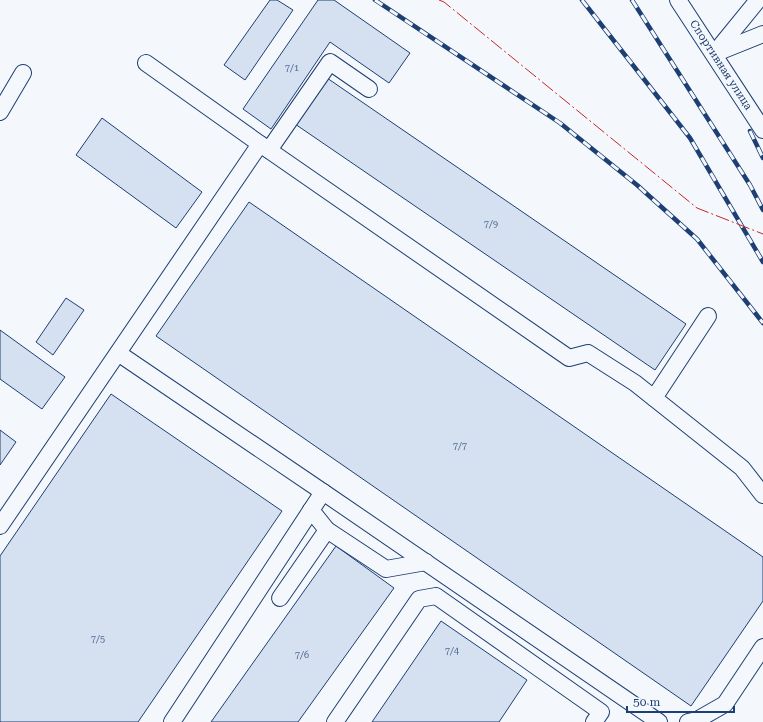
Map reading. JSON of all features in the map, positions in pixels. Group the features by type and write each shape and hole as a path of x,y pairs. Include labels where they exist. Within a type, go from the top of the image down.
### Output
{"street":[{"name":"Спортивная улица","path":"678,0 763,130"},
{"path":"714,54 758,0"},
{"path":"714,54 763,34"},
{"path":"0,526 118,353 265,147 330,62 369,89"},
{"path":"146,63 569,358 588,353 635,383 742,468 763,495"},
{"path":"0,112 23,73"},
{"path":"654,398 708,316"},
{"path":"118,353 660,722"},
{"path":"172,722 323,492"},
{"path":"311,510 328,530 386,569 426,562"},
{"path":"280,598 328,530"},
{"path":"335,722 419,599 436,596 600,712 594,722"},
{"path":"688,722 697,720 725,704 763,647"}],"building":[{"path":"270,0 277,0 293,10 245,80 224,65"},
{"path":"318,0 334,0 410,53 389,83 330,42 271,129 243,109"},
{"path":"327,78 686,324 655,370 295,124"},
{"path":"102,118 202,192 176,228 76,155"},
{"path":"249,202 763,557 763,601 691,706 156,336"},
{"path":"66,298 84,310 53,355 36,342"},
{"path":"0,330 65,377 42,409 0,379"},
{"path":"111,394 282,511 138,722 0,722 0,556"},
{"path":"0,430 16,442 0,465"},
{"path":"336,546 394,588 298,722 211,722"},
{"path":"441,621 527,680 499,722 372,722"}],"railway":[{"path":"375,0 560,123 637,185 697,239 763,323"},
{"path":"582,0 690,138 763,262"},
{"path":"632,0 750,185 763,210"},
{"path":"750,131 763,158"}],"power":[{"path":"439,0 444,2 697,208 763,234"}]}
